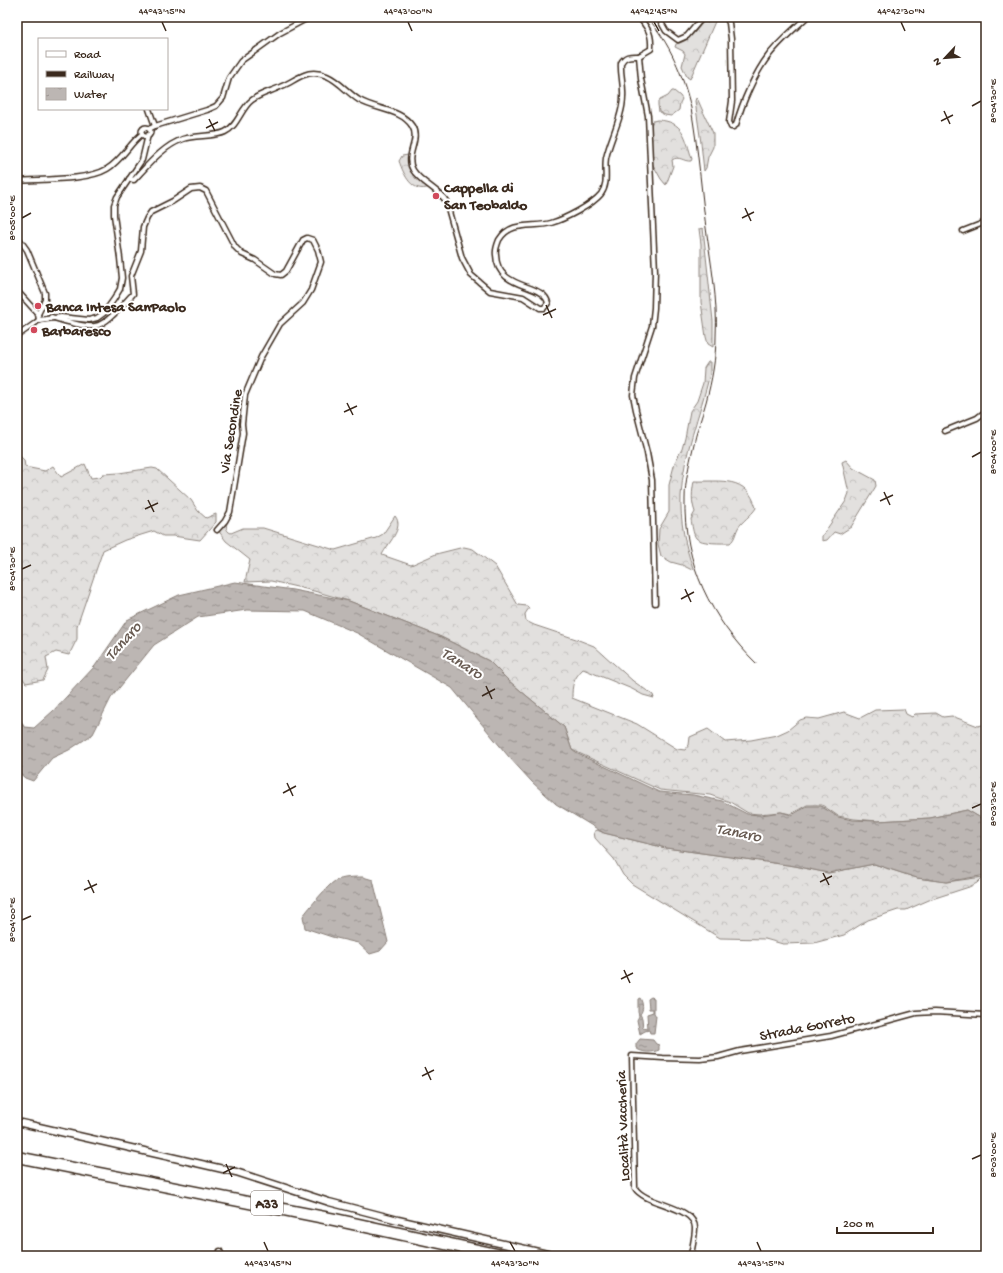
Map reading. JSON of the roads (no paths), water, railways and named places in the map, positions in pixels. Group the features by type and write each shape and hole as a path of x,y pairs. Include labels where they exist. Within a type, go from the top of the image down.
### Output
{"highway":[{"path":"17,1122 236,1172 329,1202 398,1220 556,1256"},
{"name":"A33","path":"17,1154 335,1217 515,1256"},
{"name":"A33","path":"17,1159 326,1221 491,1256"}],"street":[{"path":"17,336 39,320 51,317 89,320 97,318 104,313 120,289 122,278 114,205 117,197 142,160 147,143 142,130 144,128 149,129 216,106 223,98 229,78 241,61 280,33 310,17"},
{"path":"129,178 134,180 169,146 183,139 225,132 231,127 251,100 305,74 319,73 329,76 360,100 404,116 413,126 416,138 411,152 410,161 413,170 442,194 446,200 462,258 471,275 490,291 523,297 540,308 544,308 548,303 546,297 506,277 501,272 497,264 496,255 498,243 506,232 512,228 526,225 535,226 557,221 591,202 604,190 606,181 606,158 624,98 621,64 623,59 628,56 639,56 651,49 652,40 648,28 639,17"},
{"path":"658,17 666,31 678,40 687,36 703,17"},
{"path":"726,17 729,23 731,39 732,101 729,122 731,127 733,127 736,125 746,97 765,61 795,27 807,17"},
{"path":"639,56 641,79 648,116 655,271 652,326 635,378 633,394 652,480 655,603"},
{"path":"149,110 155,126"},
{"path":"17,181 88,176 107,169 122,157 135,140 150,133 149,129"},
{"name":"Via Secondine","path":"51,317 71,323 93,327 100,325 107,320 133,294 131,276 141,251 143,227 146,218 151,212 173,202 194,188 200,188 206,191 230,240 238,250 275,274 281,275 286,271 303,240 308,238 314,240 322,262 311,290 303,303 280,324 261,358 245,395 242,424 243,433 230,512 217,530"},
{"path":"963,231 986,222"},
{"path":"17,236 26,250 45,293 45,300 38,314"},
{"path":"17,293 20,294 38,314 39,320"},
{"path":"945,431 977,418 986,411"},
{"name":"Strada Gorreto","path":"632,1056 700,1059 718,1057 740,1051 831,1036 916,1013 986,1015"},
{"name":"Località Vaccheria","path":"632,1056 635,1188 640,1194 680,1211 692,1219 695,1228 691,1256"},
{"path":"220,1251 222,1256"}],"water":[{"name":"Tanaro","path":"235,582 293,590 349,601 441,637 489,661 509,681 564,727 572,750 576,753 659,792 693,795 722,801 747,814 761,815 781,812 792,815 807,806 821,806 838,817 853,820 878,821 930,818 967,810 986,821 986,875 946,882 917,878 874,864 828,873 795,866 666,848 604,833 556,804 532,782 509,757 452,688 357,633 305,611 247,610 198,617 154,645 111,698 93,734 69,750 52,758 33,781 25,778 17,771 17,712 24,727 34,728 53,711 95,666 127,620 179,595"},
{"path":"352,877 363,877 373,880 388,942 380,951 370,954 358,943 332,937 305,928 303,916 323,892 335,881"},
{"path":"651,997 654,998 654,1013 656,1016 654,1033 650,1033 649,1030 640,1034 637,1020 639,1016 638,999 640,998 643,1008 640,1014 643,1028 648,1029 647,1014 653,1012 653,1009 649,1009 648,999"},
{"path":"640,1039 653,1040 659,1045 659,1050 647,1052 638,1050 636,1048 636,1044"}],"railway":[{"path":"647,17 655,27 675,60 691,108 715,296 716,322 713,369 708,394 694,442 686,486 686,522 689,545 695,567 713,608 740,646 756,663"}],"place":[{"name":"Cappella di San Teobaldo","path":"436,196"},
{"name":"Banca Intesa SanPaolo","path":"38,306"},
{"name":"Barbaresco","path":"34,330"}]}
